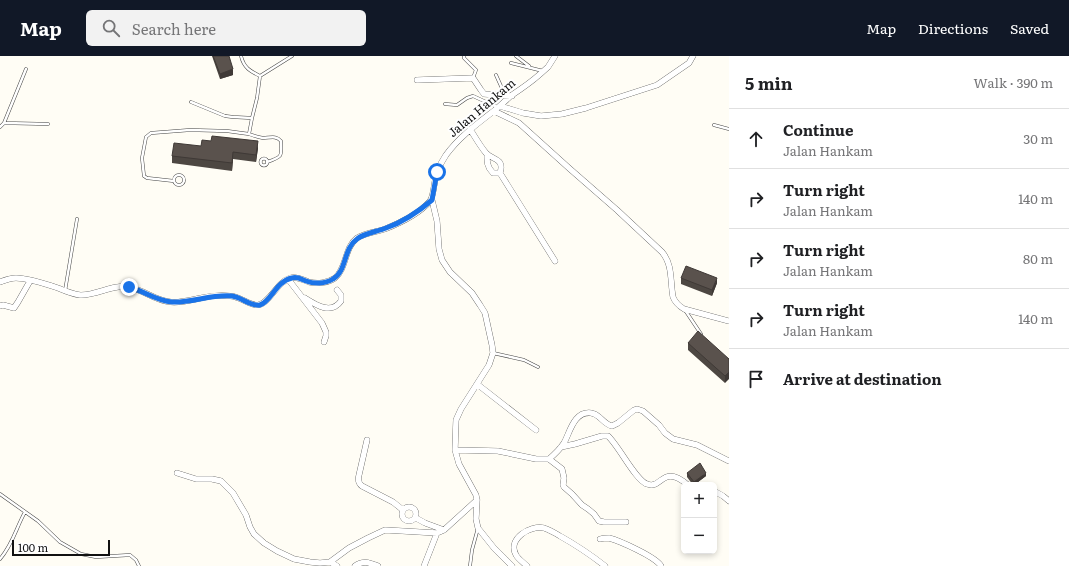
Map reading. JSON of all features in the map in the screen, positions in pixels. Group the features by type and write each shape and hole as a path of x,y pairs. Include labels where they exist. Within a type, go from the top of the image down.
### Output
{"street":[{"name":"Jalan Hankam","path":"432,200 434,181 439,168 452,147 509,96 530,83 550,64 555,56"},
{"path":"497,108 541,116 562,114 586,108 657,86 688,63 693,56"},
{"path":"417,80 473,78 484,94 509,96"},
{"path":"497,108 519,123 662,252 670,264 673,297 677,304 684,309 729,321"},
{"path":"470,130 487,154 497,160 501,166 500,174 555,261"},
{"path":"487,154 487,164 491,171 493,173 500,174"},
{"path":"0,282 16,278 74,294 86,295 124,286 134,288 158,299 169,302 230,296 238,297 258,305 264,303 276,289 288,279 297,277 315,283 333,279 340,272 348,252 358,238 400,222 413,215 432,200 437,221 438,249 442,260 450,272 472,293 485,313 493,354 490,365 456,420 455,450 459,464 476,494 476,516 478,528 494,548 510,564 516,555"},
{"path":"288,279 322,323 326,332 324,342"},
{"path":"0,306 15,307 30,281"},
{"path":"300,294 318,305 331,308 337,306 341,301 341,295 337,290"},
{"path":"478,384 536,430"},
{"path":"549,459 561,448 576,418 588,413 594,413 607,425 613,426 638,409 659,425 665,433 673,439 697,445 729,461"},
{"path":"561,448 602,436 608,436 614,442 639,479 647,485 667,476 674,476 684,482"},
{"path":"367,440 358,480 359,484 393,502 403,510"},
{"path":"455,450 498,451 536,459 549,459 562,469 564,488 600,521 626,522"},
{"path":"177,473 196,479 212,479 221,481 233,493 246,515 254,534 264,543 294,559 320,564 330,562 349,548 386,530 437,534 444,530 477,500"},
{"path":"717,493 729,501"},
{"path":"403,510 408,507 413,507 417,513 416,518"},
{"path":"403,510 402,514 406,521 411,521 416,518"},
{"path":"416,518 421,522 444,530"},
{"path":"527,566 516,555 515,542 530,529 539,527 550,530 566,539 605,566"},
{"path":"424,566 437,534"},
{"path":"600,539 611,539 638,550 655,560 661,566"},
{"path":"330,562 337,566"},
{"path":"355,566 361,562 378,566"}],"lane":[{"path":"241,56 246,68 260,76"},
{"path":"260,76 292,56"},
{"path":"464,56 464,58 476,70 473,78"},
{"path":"516,56 530,68"},
{"path":"511,63 543,71"},
{"path":"0,127 4,123 26,69"},
{"path":"496,75 509,96"},
{"path":"249,134 260,76"},
{"path":"445,104 457,105 473,96 497,108"},
{"path":"191,102 225,116 252,118"},
{"path":"4,123 48,124"},
{"path":"714,124 729,129"},
{"path":"174,181 147,178 144,176 142,158 146,137 149,133 190,130 227,131 249,134 261,138 279,138 281,141 280,157 267,162"},
{"path":"65,291 77,219"},
{"path":"684,309 703,336"},
{"path":"493,354 524,360 538,366"},
{"path":"0,494 26,512 60,542 81,554 96,557 130,555 136,560 139,566"},
{"path":"0,559 9,548 20,520 26,512"},
{"path":"470,566 478,528"}],"building":[{"path":"213,56 229,56 233,69 220,74"},
{"path":"212,136 258,141 256,155 233,152 232,163 172,156 174,143 201,146 202,140 211,141"},
{"path":"686,266 717,278 712,290 681,278"},
{"path":"698,331 729,359 729,372 725,376 688,343"},
{"path":"700,463 706,473 694,482 687,473"}],"route":[{"path":"129,287 169,302 230,296 238,297 253,304 260,305 264,303 279,286 288,279 297,277 315,283 329,281 336,277 340,272 348,252 358,238 400,222 413,215 432,200 434,181 437,172"}]}
